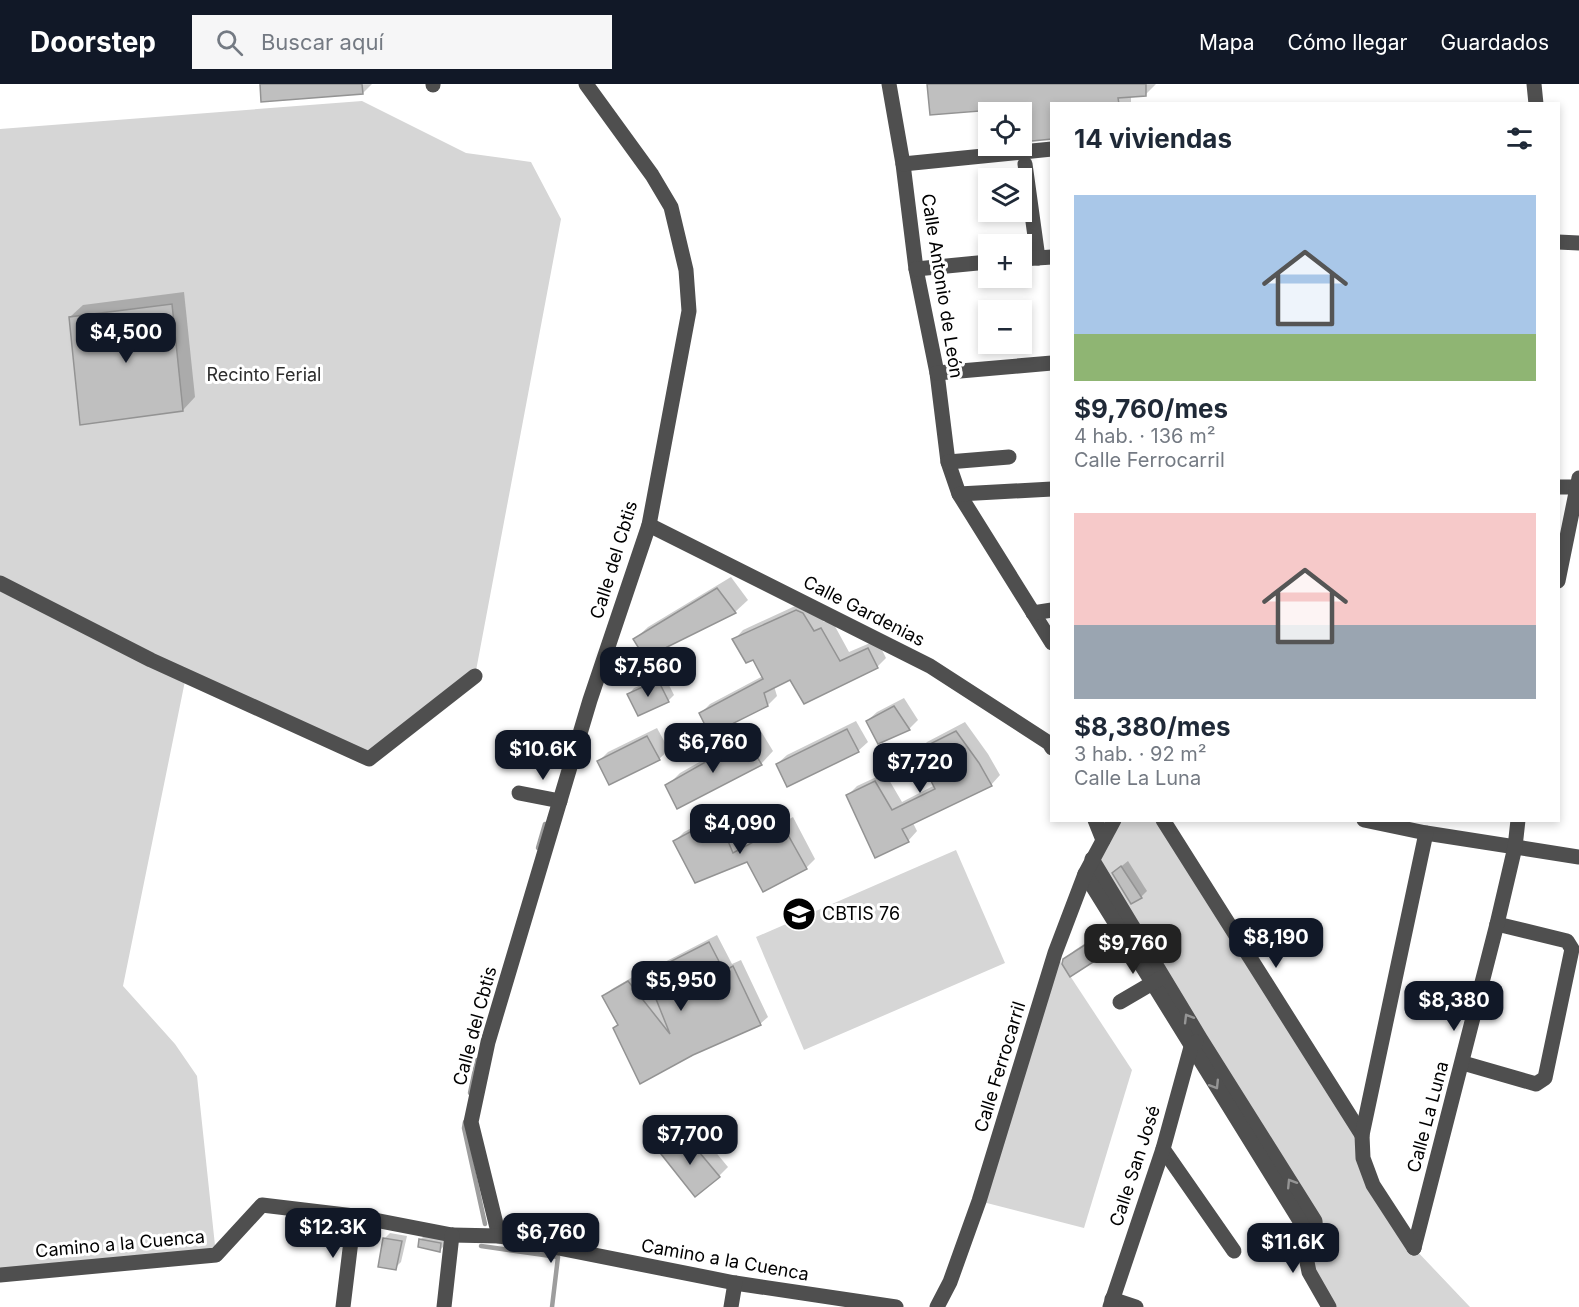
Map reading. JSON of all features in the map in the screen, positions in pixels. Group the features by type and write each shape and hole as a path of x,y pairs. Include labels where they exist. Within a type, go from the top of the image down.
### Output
{"street":[{"name":"Calle del Cbtis","path":"499,1236 471,1122 488,1042 590,700 649,525 689,311 686,270 671,207 652,175 586,84"},
{"name":"Calle Antonio de León","path":"889,84 903,164 916,269 937,373 948,462 959,494 1050,640"},
{"path":"1533,84 1536,102"},
{"path":"903,164 1050,149"},
{"path":"1025,164 1045,258"},
{"path":"1560,242 1579,243"},
{"path":"916,269 978,263"},
{"path":"937,373 1050,363"},
{"path":"948,462 1009,457"},
{"path":"1560,487 1578,484 1560,571"},
{"path":"959,494 1050,489"},
{"name":"Calle Gardenias","path":"649,525 930,666 1050,746"},
{"path":"0,583 151,660 369,759 476,676"},
{"path":"1033,613 1050,610"},
{"path":"519,793 560,801"},
{"path":"1096,822 1103,840"},
{"name":"Calle Ferrocarril","path":"937,1307 950,1282 979,1201 1055,953 1085,874 1113,822"},
{"path":"1163,822 1362,1135"},
{"path":"1374,822 1579,857"},
{"name":"Calle La Luna","path":"1362,1135 1363,1158 1373,1185 1414,1248 1497,924 1515,847 1518,822"},
{"path":"1362,1135 1426,832"},
{"path":"1092,859 1158,980 1305,1229 1316,1234 1306,1263 1329,1307"},
{"path":"1085,874 1158,980"},
{"path":"1463,1063 1536,1084 1545,1078 1572,949 1567,941 1497,924"},
{"path":"1120,1002 1158,980"},
{"name":"Calle San José","path":"1111,1303 1196,1043"},
{"path":"1163,1149 1234,1251"},
{"name":"Camino a la Cuenca","path":"0,1275 216,1255 262,1204 354,1216 452,1235 499,1236 735,1283 896,1307"},
{"path":"344,1307 354,1216"},
{"path":"444,1307 452,1235"},
{"path":"731,1307 735,1283"},
{"path":"1111,1303 1136,1307"}],"green space":[{"name":"Recinto Ferial","path":"362,101 466,153 531,162 561,219 475,676 369,759 186,676 123,986 175,1044 197,1076 216,1255 0,1269 0,129"},
{"path":"1113,822 1164,822 1362,1135 1363,1158 1414,1248 1470,1307 1329,1307 1309,1272 1316,1234 1092,859"},
{"path":"956,850 1005,963 804,1050 756,937"},
{"path":"1055,953 1132,1070 1084,1228 979,1201"}],"building":[{"path":"260,84 362,84 363,94 261,102"},
{"path":"927,84 1146,84 1146,96 1118,98 1119,102 1050,102 1050,139 1032,141 1032,102 978,102 978,111 930,115"},
{"path":"172,304 183,411 80,425 69,317"},
{"path":"717,588 736,613 645,658 633,639"},
{"path":"796,610 803,613 814,631 821,628 840,661 868,648 878,668 804,704 790,680 764,693 768,706 710,735 699,713 763,679 753,660 746,663 732,639"},
{"path":"658,680 669,702 638,716 627,694"},
{"path":"894,706 910,730 878,744 866,721"},
{"path":"847,729 859,752 787,787 776,764"},
{"path":"956,731 992,786 902,829 909,842 875,858 846,795 875,781 892,810 935,789 916,751"},
{"path":"647,736 660,760 609,785 597,761"},
{"path":"746,739 762,765 677,809 665,785"},
{"path":"718,817 733,853 783,826 807,869 763,892 747,862 695,883 673,841"},
{"path":"1121,866 1142,898 1131,904 1112,873"},
{"path":"1108,930 1118,946 1070,977 1062,964 1063,959"},
{"path":"709,942 724,971 733,966 761,1025 693,1055 640,1084 613,1028 618,1025 602,996 628,981 670,1034 646,974"},
{"path":"684,1134 720,1177 695,1197 661,1154"},
{"path":"383,1238 402,1241 396,1270 378,1267"},
{"path":"419,1239 441,1243 440,1252 418,1247"}],"waterway":[{"path":"538,848 545,824"},
{"path":"470,1093 477,1060"},
{"path":"465,1122 464,1128 485,1224"},
{"path":"481,1246 558,1257 552,1307"}],"place":[{"name":"CBTIS 76","path":"799,914"}]}
